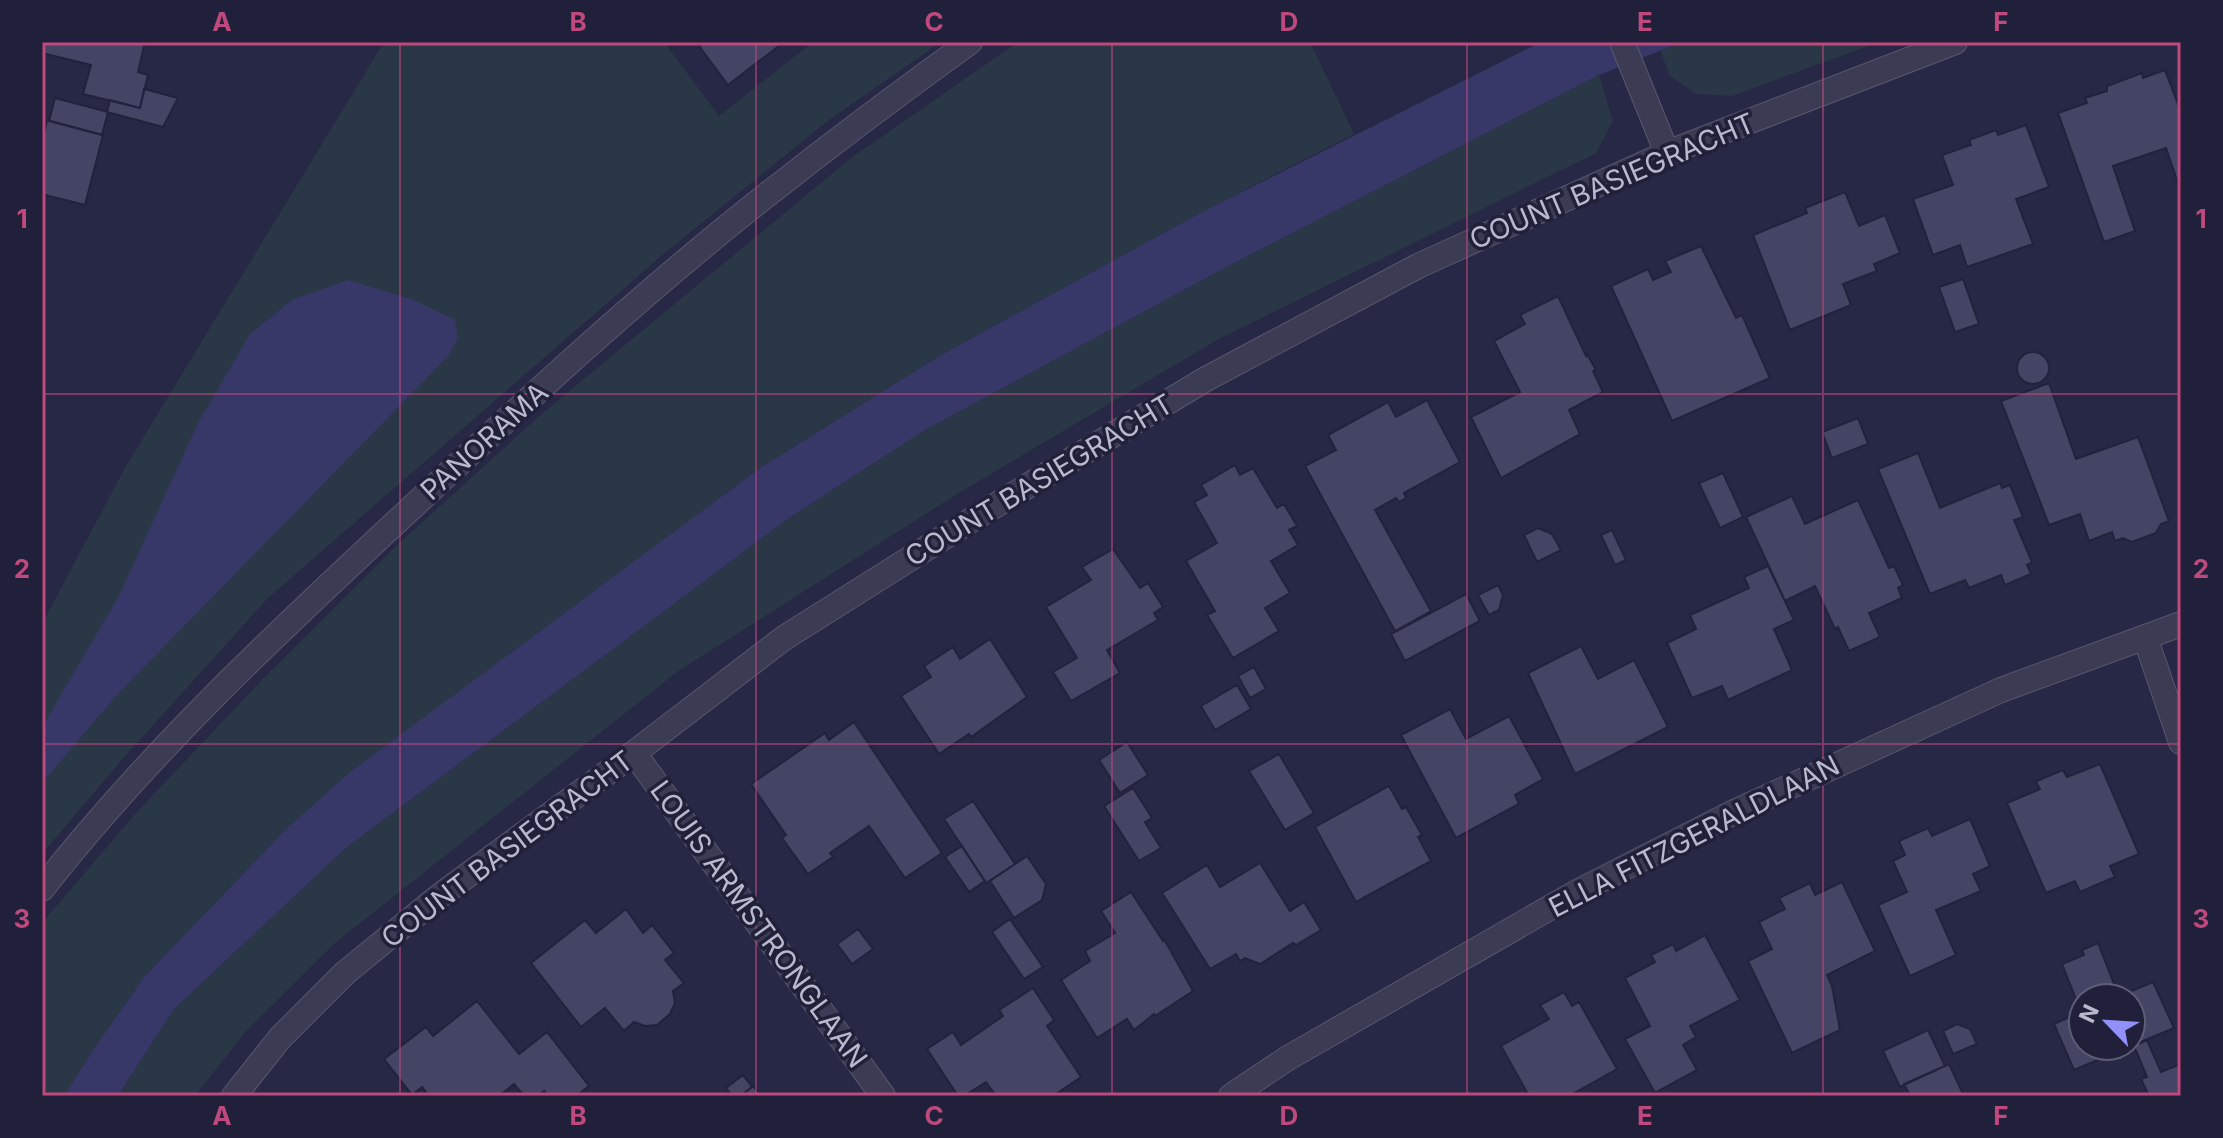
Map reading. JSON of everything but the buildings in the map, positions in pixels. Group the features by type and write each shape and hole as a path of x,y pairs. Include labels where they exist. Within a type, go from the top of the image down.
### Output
{"street":[{"name":"PANORAMA","path":"42,889 131,784 253,656 488,436 766,195 970,42"},
{"path":"1622,42 1667,153"},
{"name":"COUNT BASIEGRACHT","path":"234,1096 280,1038 345,973 438,897 784,638 976,517 1206,379 1418,266 1667,153 1955,42"},
{"name":"ELLA FITZGERALDLAAN","path":"1231,1096 1288,1058 1579,891 1732,813 2001,690 2181,624"},
{"path":"2145,637 2181,742"},
{"name":"LOUIS ARMSTRONGLAAN","path":"634,753 883,1096"}],"shaded area":[{"path":"384,42 664,42 719,116 813,42 941,42 829,120 667,251 268,598 126,755 42,854 42,624 126,466"},
{"path":"1018,42 1310,42 1354,134 1202,212 941,355 760,468 349,774 284,831 145,976 64,1096 42,1096 42,923 136,813 259,683 396,546 544,412 851,158"},
{"path":"1541,42 1682,42 1599,75 1232,264 925,430 792,516 347,847 173,1010 118,1096 64,1096 145,976 284,831 349,773 760,468 941,355 1202,212"},
{"path":"1682,42 1879,42 1732,96 1696,94 1670,76 1660,50"},
{"path":"1599,75 1613,121 1596,153 1217,340 957,494 677,672 335,943 247,1030 195,1096 118,1096 173,1010 347,847 792,516 925,430 1232,264"},
{"path":"348,280 414,300 455,320 458,338 449,355 115,697 42,783 42,727 119,596 198,423 250,334 292,300"}]}
